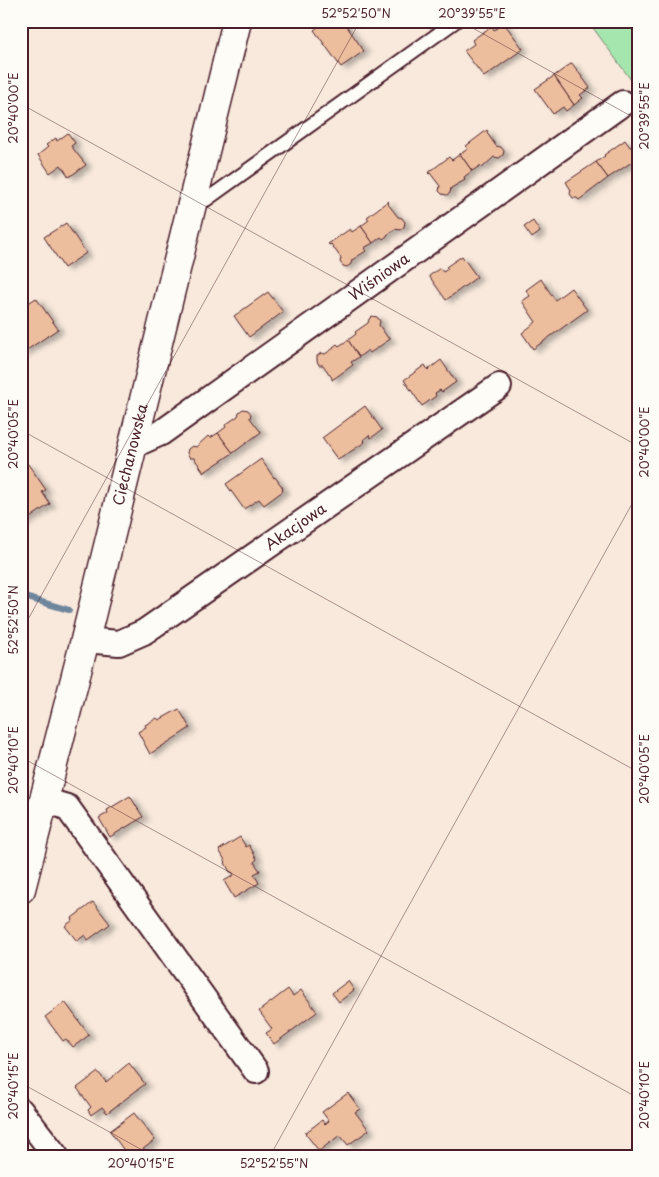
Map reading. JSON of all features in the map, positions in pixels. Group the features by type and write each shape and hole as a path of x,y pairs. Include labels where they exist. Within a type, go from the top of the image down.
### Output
{"street":[{"name":"Ciechanowska","path":"21,889 85,640 236,21"},
{"name":"Wiśniowa","path":"132,446 162,433 623,103"},
{"name":"Akacjowa","path":"85,640 119,643 144,632 499,386"},
{"path":"43,800 67,807 256,1071"},
{"path":"21,1111 56,1156"}],"lane":[{"path":"190,208 206,200 456,21"}],"green space":[{"path":"588,21 638,21 638,89 634,84"}],"building":[{"path":"326,21 343,21 364,51 341,67 314,30"},
{"path":"504,23 523,49 484,77 464,51 474,44 472,40 492,26 494,30"},
{"path":"572,63 590,88 580,95 583,98 574,105 554,76"},
{"path":"554,76 574,105 566,111 563,107 553,114 535,89"},
{"path":"487,130 496,146 501,147 504,151 503,155 499,158 494,157 482,168 480,166 472,171 460,154 468,149 466,146"},
{"path":"68,133 75,143 71,146 86,165 69,177 61,165 50,173 38,155 48,147 46,145 56,138 57,141"},
{"path":"625,140 630,147 635,148 638,152 636,156 638,158 608,178 596,162"},
{"path":"460,154 472,171 464,177 465,180 451,188 450,193 447,195 442,194 439,191 440,186 428,173 449,157 452,160"},
{"path":"596,162 608,178 579,200 573,198 566,182"},
{"path":"388,201 388,204 398,217 402,218 405,222 404,227 400,230 395,229 383,239 381,237 373,243 361,226 369,220 367,217"},
{"path":"533,221 540,232 532,238 524,227"},
{"path":"66,223 86,253 64,268 44,237"},
{"path":"361,226 373,243 364,248 366,251 352,260 351,264 347,267 343,266 340,262 341,258 331,244 328,244 350,229 352,232"},
{"path":"462,256 477,277 446,300 429,276 440,268 443,272 448,269 446,267"},
{"path":"541,279 555,300 571,288 587,310 533,349 522,333 536,322 522,301 530,296 526,290"},
{"path":"268,292 283,312 249,337 234,316"},
{"path":"36,298 58,329 21,354 21,308"},
{"path":"372,316 377,317 380,321 379,325 390,339 370,353 368,350 359,357 348,340 356,334 355,332 368,323"},
{"path":"348,340 359,357 351,362 353,365 332,380 323,365 319,365 317,356 321,353 325,354 337,344 339,346"},
{"path":"441,360 456,382 442,392 440,390 435,393 436,396 422,406 404,380 425,365 428,370"},
{"path":"365,406 382,430 371,438 369,435 363,440 365,442 338,460 322,438"},
{"path":"243,409 248,410 251,414 250,418 261,432 233,453 218,433 226,427 225,425 238,416 239,412"},
{"path":"218,433 233,453 203,473 194,458 190,458 187,453 188,449 192,446 196,447 208,436 210,438"},
{"path":"261,459 283,488 283,491 264,505 259,499 244,509 226,484"},
{"path":"28,464 46,490 42,492 50,504 21,524 21,469"},
{"path":"179,709 190,728 150,754 138,732 157,718 159,720"},
{"path":"130,796 143,817 110,837 99,818 108,813 107,810"},
{"path":"240,837 246,847 249,845 257,859 254,862 260,871 254,874 259,883 234,898 224,881 234,875 230,872 219,850"},
{"path":"93,902 110,924 88,940 85,935 77,941 65,926 73,920 72,918"},
{"path":"348,981 354,990 339,1002 332,993"},
{"path":"288,989 293,996 301,990 317,1012 274,1044 266,1033 272,1029 259,1011"},
{"path":"65,1002 89,1035 73,1047 66,1039 63,1041 45,1017"},
{"path":"129,1063 145,1084 107,1113 102,1107 91,1115 88,1110 91,1107 77,1088 98,1072 106,1082"},
{"path":"348,1093 360,1109 355,1112 369,1130 348,1145 340,1135 319,1151 305,1133 322,1120 325,1124 329,1121 322,1112"},
{"path":"134,1113 155,1140 134,1156 128,1156 110,1131"}],"waterway":[{"path":"21,596 69,610"}]}
